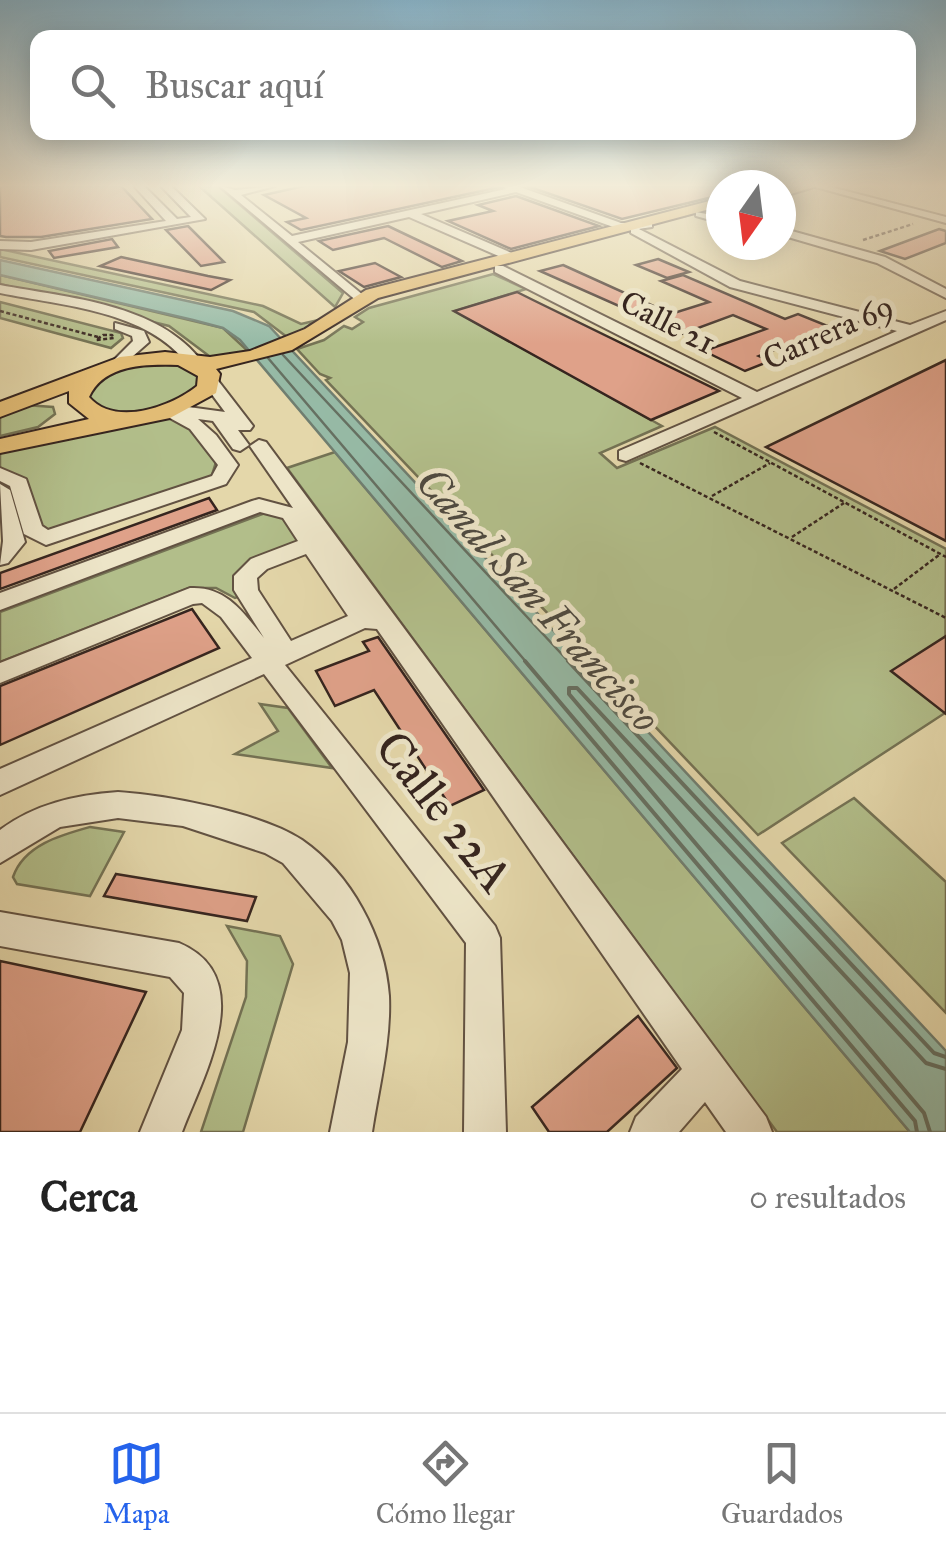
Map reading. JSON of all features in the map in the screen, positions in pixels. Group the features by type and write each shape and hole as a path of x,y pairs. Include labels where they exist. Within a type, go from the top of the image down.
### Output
{"main road":[{"path":"8,407 108,369 163,358 203,372 250,360 323,335 356,308 591,239"},
{"path":"296,344 358,298 504,263"},
{"path":"108,369 80,389 81,406 124,418"},
{"path":"0,446 168,412 196,399 203,372"},
{"path":"8,407 51,404 61,413 53,425 33,437"}],"street":[{"path":"0,245 69,239"},
{"path":"290,240 295,239"},
{"name":"Calle 21","path":"459,239 758,398"},
{"path":"646,239 734,284 911,330"},
{"path":"808,239 881,260 946,294"},
{"path":"290,240 358,298"},
{"path":"0,289 158,329 185,346 249,446 375,622 752,1132"},
{"path":"0,297 135,331 141,338 138,347 108,369"},
{"name":"Carrera 69","path":"626,456 946,315"},
{"path":"0,602 259,505 266,495 266,483 249,446 212,413 168,412"},
{"path":"0,474 18,483 32,528 46,538 206,486 226,473 228,465 203,427 192,419 168,412"},
{"path":"0,490 14,542 0,558"},
{"path":"259,505 290,514 375,622"},
{"path":"278,657 246,590 245,576 259,564 311,544"},
{"name":"Calle 22A","path":"0,673 190,596 207,595 278,657 483,938 485,1132"},
{"path":"0,782 278,657 375,622"},
{"path":"0,849 14,836 56,817 108,803 168,809 291,850 337,897 364,952 371,1025 350,1132"},
{"path":"0,929 180,962 203,987 200,1030 161,1132"},
{"path":"651,1132 707,1071"}],"path":[{"path":"850,245 869,239"},
{"path":"0,311 98,337"},
{"path":"699,424 943,555 892,591"},
{"path":"626,456 946,618"},
{"path":"708,497 772,462"},
{"path":"789,538 846,502"}],"shaded area":[{"path":"258,239 280,239 343,293 335,307"},
{"path":"0,249 263,306 301,324 314,321 302,332 287,337 254,312 0,257"},
{"path":"493,274 526,289 455,311 662,426 600,453 617,468 715,427 946,549 945,713 758,835 326,380 330,378 320,374 297,349 324,340 344,326 352,329 363,322 355,317 369,308"},
{"path":"0,275 223,328 250,353 213,359 169,326 0,284"},
{"path":"0,302 121,333 123,338 111,348 0,318"},
{"path":"177,362 203,378 194,395 130,412 89,404 87,390 105,375 128,367"},
{"path":"25,405 53,407 55,414 38,427 0,436 0,415"},
{"path":"168,417 193,425 216,462 211,478 55,534 40,532 24,485 0,472 0,451"},
{"path":"335,452 910,1132 777,1132 287,468"},
{"path":"265,513 281,515 301,542 247,565 243,595 235,598 216,588 189,588 0,662 0,612"},
{"path":"260,704 288,708 332,768 235,754 278,731"},
{"path":"854,798 946,882 946,1013 782,843"},
{"path":"90,827 124,832 90,896 17,884 13,877 18,866 35,849"},
{"path":"227,926 280,936 293,964 243,1132 201,1132 246,997 247,961"}],"water":[{"path":"0,260 233,311 269,326 946,1051 946,1132 910,1132 240,340 223,328 0,275"}],"building":[{"path":"112,239 118,247 54,258 49,251"},
{"path":"175,239 201,239 224,262 201,266"},
{"path":"329,239 380,239 333,250 319,241"},
{"path":"386,239 415,239 462,261 442,267"},
{"path":"488,239 550,239 511,249"},
{"path":"913,239 946,239 946,243 905,259 880,251"},
{"path":"121,257 230,280 211,290 100,266"},
{"path":"658,259 689,272 667,278 636,265"},
{"path":"375,263 401,277 364,287 339,271"},
{"path":"563,265 671,314 709,302 661,281 683,275 785,319 798,314 840,331 817,340 808,336 759,356 770,361 745,371 704,351 766,329 733,315 682,334 540,271"},
{"path":"517,292 719,391 651,420 454,311"},
{"path":"946,360 946,541 766,447"},
{"path":"209,498 217,510 0,589 0,573"},
{"path":"192,609 219,648 0,745 0,686"},
{"path":"946,636 946,714 891,671"},
{"path":"378,637 484,790 450,806 374,690 335,706 316,671 369,651 363,642"},
{"path":"116,874 256,897 247,921 104,896"},
{"path":"0,961 146,992 80,1132 0,1132"},
{"path":"638,1016 677,1068 607,1132 549,1132 532,1107"}],"water label":[{"name":"Canal San Francisco","path":"539,599"}]}
